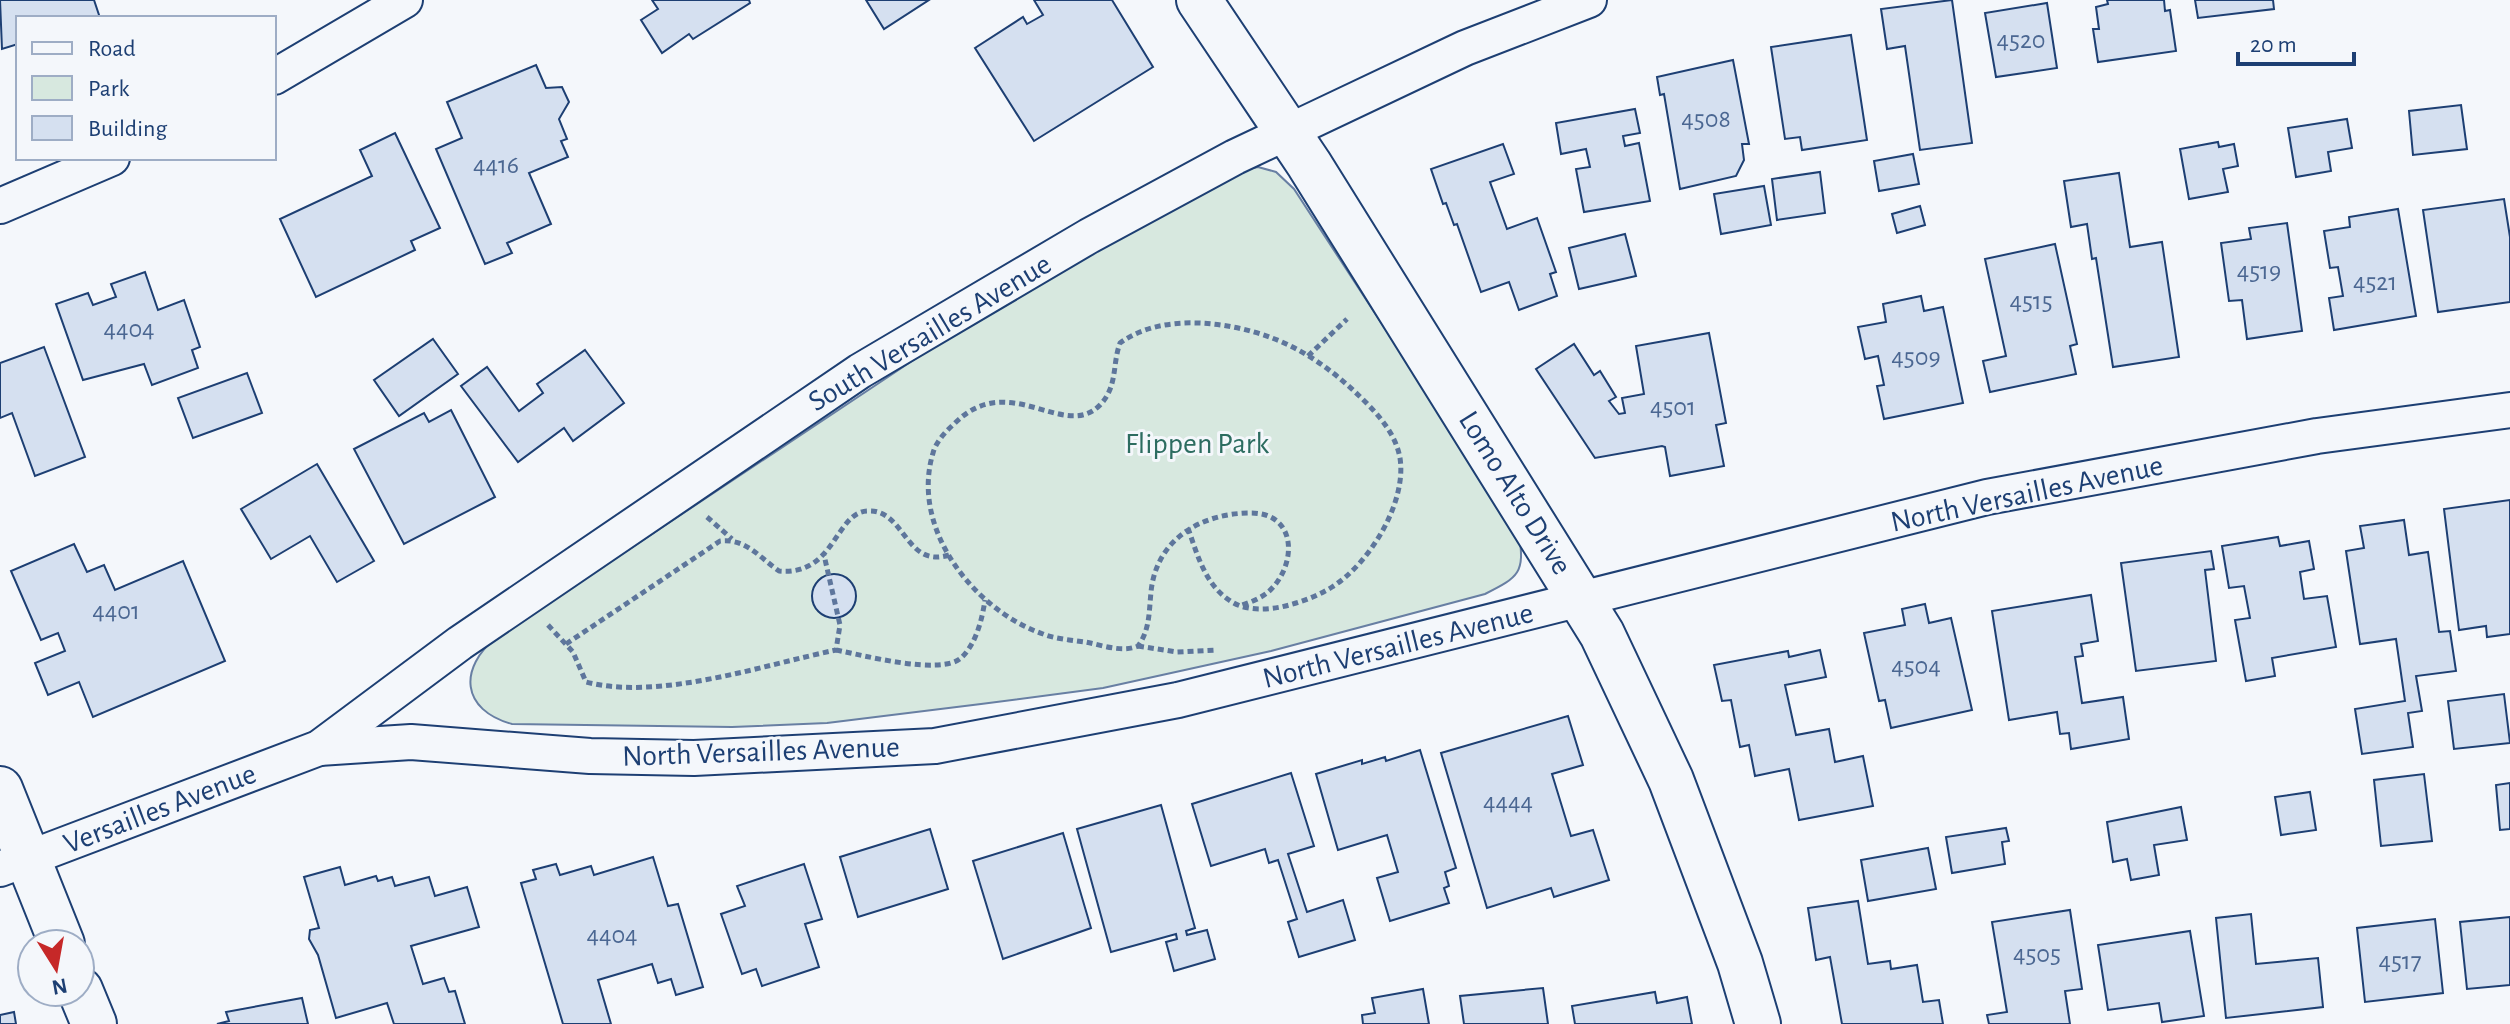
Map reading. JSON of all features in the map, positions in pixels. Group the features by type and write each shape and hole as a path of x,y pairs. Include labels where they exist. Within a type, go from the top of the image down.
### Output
{"street":[{"path":"276,76 405,0"},
{"name":"Lomo Alto Drive","path":"1199,0 1288,131 1602,634 1671,780 1740,963 1758,1024"},
{"name":"South Versailles Avenue","path":"319,748 460,643 860,371 1089,236 1288,131 1465,48 1589,0"},
{"path":"0,206 107,160"},
{"name":"North Versailles Avenue","path":"319,748 411,742 590,756 694,758 935,746 1178,700 1987,497 2317,436 2510,410"},
{"name":"Versailles Avenue","path":"14,864 319,748"},
{"path":"0,789 14,864 52,928"}],"path":[{"path":"1308,356 1347,319"},
{"path":"1188,528 1216,590 1239,606 1270,609 1316,596 1334,586 1369,550 1383,528 1398,486 1400,460 1394,439 1379,416 1343,381 1308,356 1248,328 1218,324 1164,326 1131,335 1120,343 1115,380 1108,395 1087,414 1055,413 1013,401 993,400 978,406 943,434 934,449 929,468 929,502 949,555 985,600 1014,620 1045,635 1118,648 1138,646 1177,652 1219,650"},
{"path":"703,514 733,540 779,571 800,570 824,555 849,518 866,511 881,513 925,556 936,559 949,555"},
{"path":"1138,646 1146,630 1155,569 1172,541 1188,528 1252,513 1267,515 1285,526 1290,551 1278,581 1268,593 1239,606"},
{"path":"566,644 720,541 733,540"},
{"path":"824,555 840,625 836,650"},
{"path":"539,615 566,644 586,682 619,687 686,681 836,650 922,665 952,664 961,658 974,639 985,600"}],"green space":[{"name":"Flippen Park","path":"1258,167 1276,172 1294,189 1519,534 1520,566 1506,583 1485,594 1271,651 1103,688 827,723 732,727 512,724 495,718 475,698 471,674 484,649 497,637 942,341 1173,207 1244,170"}],"building":[{"path":"0,0 94,0 99,16 16,16 16,45 2,49"},
{"path":"652,0 749,0 750,3 693,39 689,34 662,53 641,20 658,9"},
{"path":"866,0 929,0 884,29"},
{"path":"1034,0 1112,0 1153,67 1034,141 975,48 1023,17 1027,24 1043,15"},
{"path":"1952,0 1972,143 1920,150 1905,46 1887,49 1881,9"},
{"path":"2107,0 2164,0 2165,11 2170,10 2176,51 2098,62 2093,29 2099,29 2096,7 2108,4"},
{"path":"2195,0 2273,0 2274,9 2198,18"},
{"path":"2047,3 2057,68 1996,77 1985,13"},
{"path":"1851,35 1867,140 1802,150 1800,137 1785,139 1771,47"},
{"path":"1733,60 1749,144 1742,144 1744,160 1736,176 1680,189 1664,94 1660,95 1657,77"},
{"path":"536,65 546,88 562,87 569,102 559,119 567,139 561,141 568,157 529,173 551,224 507,243 512,253 485,264 436,149 462,138 447,102"},
{"path":"2461,105 2467,149 2413,155 2409,111"},
{"path":"1635,109 1640,133 1623,136 1625,146 1639,143 1650,201 1584,212 1576,169 1590,167 1586,149 1561,154 1556,123"},
{"path":"2347,119 2352,148 2328,152 2331,171 2296,177 2288,128"},
{"path":"395,133 440,228 411,241 415,250 316,297 280,219 372,176 360,150"},
{"path":"2218,142 2219,147 2234,144 2238,166 2223,169 2228,192 2189,199 2180,149"},
{"path":"1503,144 1514,174 1490,182 1507,229 1537,218 1556,272 1550,274 1557,296 1519,310 1509,282 1481,292 1457,224 1454,225 1446,203 1443,204 1431,169"},
{"path":"1913,154 1919,184 1879,191 1874,161"},
{"path":"1820,172 1825,213 1777,220 1772,179"},
{"path":"2119,173 2130,247 2162,242 2179,357 2113,367 2096,258 2092,259 2087,224 2071,227 2064,181"},
{"path":"1764,186 1771,225 1721,234 1714,194"},
{"path":"2504,199 2510,237 2510,302 2438,312 2423,210"},
{"path":"1920,206 1925,225 1897,233 1892,214"},
{"path":"2398,209 2416,316 2334,330 2329,298 2343,296 2338,267 2330,268 2324,231 2350,227 2349,217"},
{"path":"2287,223 2302,331 2247,339 2242,300 2229,301 2221,243 2251,239 2249,228"},
{"path":"1625,234 1636,276 1579,289 1569,248"},
{"path":"2055,244 2077,344 2070,346 2076,374 1990,392 1983,361 2006,356 1985,259"},
{"path":"145,272 158,310 184,300 200,347 192,350 198,368 152,385 144,364 83,380 56,304 88,293 93,305 116,297 111,284"},
{"path":"1921,296 1924,311 1943,307 1963,403 1884,419 1877,386 1884,385 1878,356 1865,359 1858,327 1886,322 1883,304"},
{"path":"1709,333 1726,423 1716,425 1724,466 1670,476 1665,447 1662,446 1595,458 1536,369 1574,344 1594,375 1600,371 1616,397 1609,401 1619,414 1625,413 1622,398 1644,394 1636,346"},
{"path":"433,339 458,374 399,416 374,380"},
{"path":"44,347 85,457 35,476 12,413 0,418 0,363"},
{"path":"585,350 624,403 573,441 564,428 518,462 461,386 487,367 519,411 543,393 537,384"},
{"path":"247,373 262,413 193,438 178,398"},
{"path":"451,410 495,497 404,544 354,449 424,413 429,422"},
{"path":"317,464 374,561 337,582 310,536 271,559 241,509"},
{"path":"2510,500 2510,634 2487,637 2486,626 2459,630 2444,509"},
{"path":"2404,520 2409,555 2428,552 2439,632 2450,631 2456,671 2416,676 2422,711 2408,713 2413,747 2362,754 2355,709 2405,701 2396,639 2360,644 2346,551 2364,548 2360,526"},
{"path":"2278,537 2280,546 2309,541 2314,569 2300,572 2304,599 2327,596 2336,647 2272,658 2275,676 2246,681 2235,620 2250,618 2244,586 2229,588 2222,546"},
{"path":"74,544 87,572 104,565 115,590 183,561 225,661 93,717 79,682 48,695 35,663 65,651 58,633 41,640 11,571"},
{"path":"2211,551 2214,569 2205,570 2216,661 2136,671 2121,563"},
{"path":"834,574 850,580 856,596 850,612 834,618 818,612 812,596 818,580"},
{"path":"2091,595 2098,641 2081,644 2083,656 2075,657 2082,703 2123,697 2129,739 2071,749 2069,733 2060,734 2057,712 2009,720 1992,611"},
{"path":"1925,604 1929,623 1951,618 1972,710 1891,728 1885,700 1879,701 1864,633 1905,625 1902,609"},
{"path":"1820,650 1826,677 1785,685 1796,735 1829,729 1835,762 1863,756 1873,806 1799,820 1789,769 1755,776 1749,745 1740,747 1731,700 1722,701 1714,665 1788,651 1789,657"},
{"path":"2504,694 2510,743 2454,749 2448,701"},
{"path":"1568,716 1583,765 1552,774 1571,836 1593,830 1609,880 1554,897 1551,888 1487,908 1441,753"},
{"path":"1420,750 1456,868 1445,872 1449,886 1444,888 1449,903 1390,921 1377,878 1398,872 1387,835 1338,850 1316,774 1362,760 1362,764 1385,757 1386,761"},
{"path":"1291,773 1314,846 1288,854 1307,912 1343,900 1355,940 1299,957 1288,922 1297,919 1278,860 1269,863 1265,849 1211,866 1192,804"},
{"path":"2424,774 2432,841 2381,846 2374,780"},
{"path":"2510,783 2510,829 2500,830 2496,785"},
{"path":"2310,792 2316,830 2281,835 2275,797"},
{"path":"1161,805 1195,928 1186,931 1187,935 1207,930 1215,959 1174,971 1166,942 1177,939 1176,934 1111,952 1077,829"},
{"path":"2181,807 2187,840 2154,845 2159,875 2131,880 2127,859 2113,862 2107,822"},
{"path":"2006,828 2009,841 2002,842 2005,864 1952,873 1946,837"},
{"path":"930,829 948,889 858,917 840,857"},
{"path":"1063,833 1091,928 1003,959 973,861"},
{"path":"1928,848 1936,889 1868,901 1861,860"},
{"path":"653,857 668,906 678,904 703,987 676,995 671,979 658,983 652,964 598,980 611,1024 563,1024 521,883 536,879 533,870 556,864 560,875 591,866 594,875"},
{"path":"804,864 822,919 805,924 819,967 762,986 756,969 742,974 721,914 745,906 737,886"},
{"path":"340,867 345,885 376,876 378,881 392,877 395,886 429,877 435,896 467,887 479,927 411,946 423,984 444,978 449,992 455,991 465,1024 394,1024 387,1003 336,1018 318,955 309,939 310,930 319,928 304,877"},
{"path":"1858,901 1868,964 1890,961 1891,969 1917,965 1923,1002 1939,1000 1943,1024 1842,1024 1830,957 1816,960 1808,908"},
{"path":"2070,910 2082,989 2065,991 2070,1024 1989,1024 1987,1015 2007,1012 1992,922"},
{"path":"2251,914 2256,964 2318,958 2323,1007 2226,1018 2216,918"},
{"path":"2510,917 2510,985 2467,989 2460,922"},
{"path":"2435,919 2443,993 2365,1002 2357,928"},
{"path":"2190,931 2204,1016 2162,1022 2159,1003 2108,1010 2098,945"},
{"path":"1543,988 1548,1024 1464,1024 1460,996"},
{"path":"1423,989 1429,1024 1363,1024 1362,1015 1375,1013 1372,998"},
{"path":"1655,992 1657,1003 1687,997 1692,1024 1575,1024 1572,1006"},
{"path":"302,998 308,1024 217,1024 229,1021 226,1012"},
{"path":"14,1012 16,1024 0,1024 0,1015"}]}
